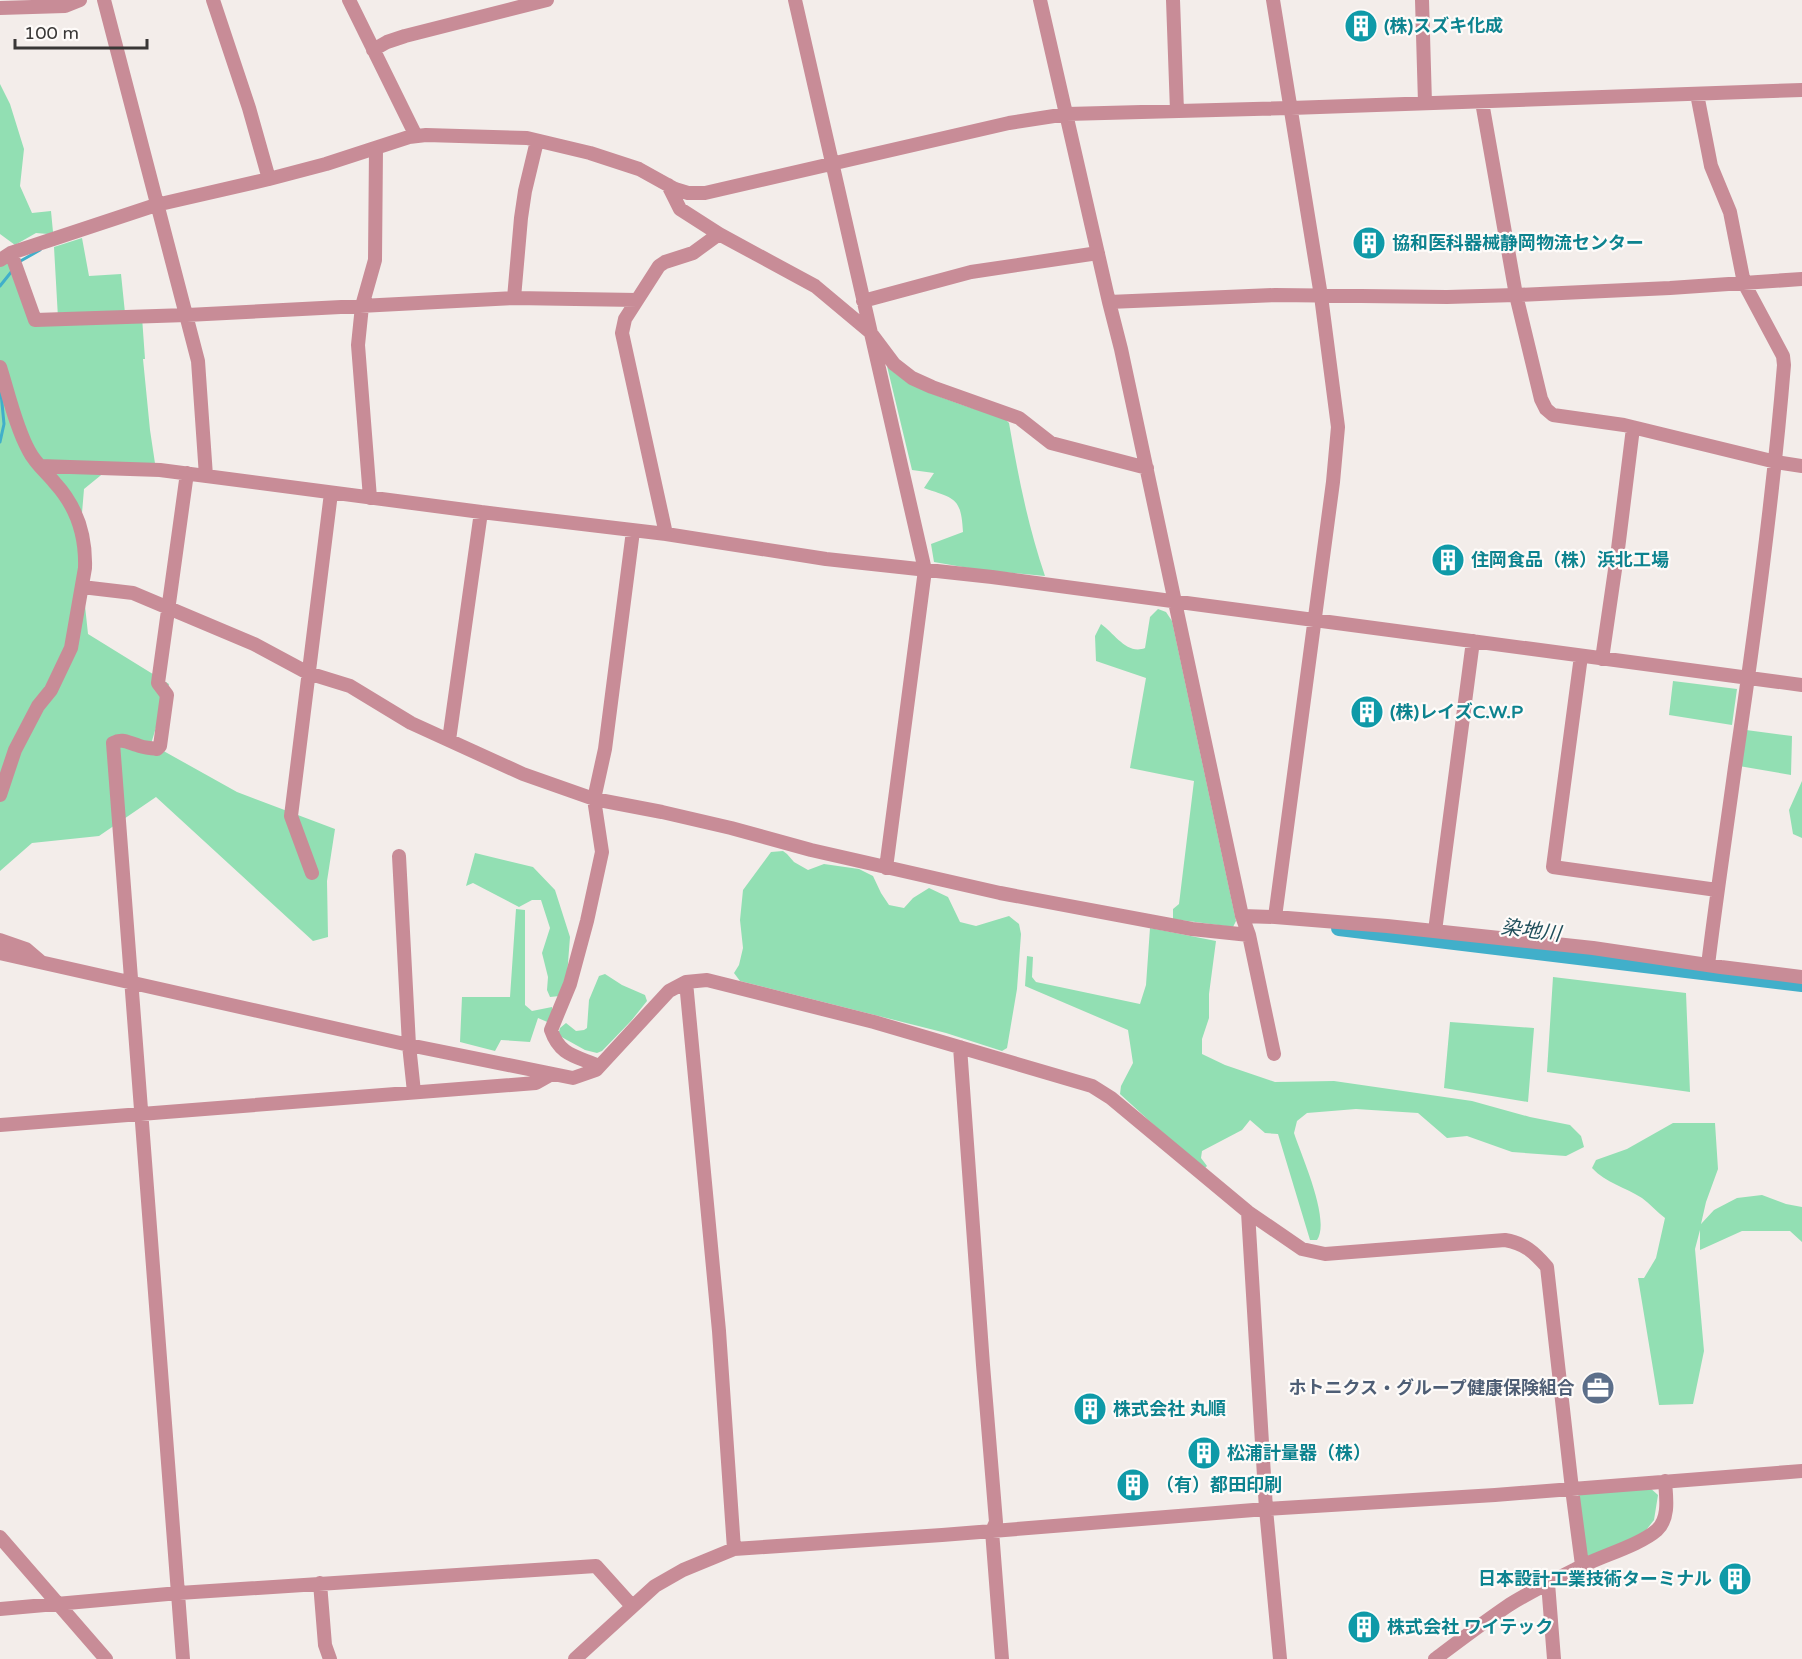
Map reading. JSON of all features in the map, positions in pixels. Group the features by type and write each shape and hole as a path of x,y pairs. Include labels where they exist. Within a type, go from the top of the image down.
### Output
{"street":[{"path":"0,8 65,6 80,0"},
{"path":"104,0 198,361 207,476"},
{"path":"213,0 249,108 269,179"},
{"path":"349,0 416,136"},
{"path":"373,50 405,36 547,0"},
{"path":"795,0 926,570 886,868"},
{"path":"1040,0 1121,349 1242,916 1250,935 1274,1054"},
{"path":"1173,0 1178,111"},
{"path":"1273,0 1321,296 1338,427 1333,482 1275,917"},
{"path":"1422,0 1425,104"},
{"path":"637,300 514,298 187,315 35,320 6,257 156,204 269,179 426,135 527,138 590,153 639,169 688,193 705,193 1009,123 1066,114 1802,90"},
{"path":"1697,94 1712,166 1730,212 1744,283 1783,356 1784,365 1776,462 1708,965"},
{"path":"1482,102 1516,295 1541,399 1546,409 1553,415 1624,425 1776,462 1802,466"},
{"path":"514,298 521,218 537,141"},
{"path":"370,498 358,345 362,306 375,260 376,148"},
{"path":"668,185 680,209 719,234 815,286 870,332 894,364 912,378 1019,418 1051,443 1147,468"},
{"path":"666,534 622,333 625,319 659,266 693,253 719,234"},
{"path":"863,301 971,272 1098,253"},
{"path":"1109,302 1263,296 1516,295 1802,279"},
{"path":"0,367 26,447 63,492 78,519 85,548 85,568 71,648 51,690 38,706 15,750 0,795"},
{"path":"1602,659 1633,428"},
{"path":"40,466 187,473 666,534 826,559 926,570 1802,685"},
{"path":"183,1659 113,743 124,740 144,747 157,749 160,746 167,695 158,683 187,473"},
{"path":"312,873 291,816 331,493"},
{"path":"449,740 481,512"},
{"path":"599,1066 561,1050 551,1030 570,984 602,852 594,799 605,749 633,531"},
{"path":"82,587 133,593 254,644 308,673 350,686 411,723 523,774 594,799 662,812 886,868 1000,893 1192,929 1250,935"},
{"path":"1434,931 1473,641"},
{"path":"1581,656 1553,867 1717,890"},
{"path":"399,856 409,1045 414,1092"},
{"path":"1242,916 1434,931 1593,948 1802,977"},
{"path":"0,940 26,949 41,962"},
{"path":"0,953 409,1045 573,1078 585,1076 596,1070 669,991 686,982 706,980 874,1022 1092,1086 1111,1098 1248,1212 1302,1249 1314,1253 1505,1240 1518,1242 1528,1248 1547,1267 1582,1565"},
{"path":"686,982 718,1331 734,1549"},
{"path":"960,1047 996,1522 992,1531 1002,1659"},
{"path":"0,1125 536,1083 552,1074"},
{"path":"1248,1212 1266,1509 1280,1659"},
{"path":"575,1659 654,1586 683,1570 734,1549 1802,1471"},
{"path":"1434,1659 1508,1606 1582,1565 1640,1540 1658,1529 1665,1518 1665,1481"},
{"path":"0,1537 106,1659"},
{"path":"0,1608 320,1583 596,1566 632,1606"},
{"path":"320,1583 325,1645 330,1659"},
{"path":"1548,1583 1554,1659"}],"green space":[{"path":"0,84 10,104 24,149 20,186 32,213 51,211 53,232 36,233 15,245 0,234"},
{"path":"82,238 89,276 121,274 125,313 58,318 54,247"},
{"path":"12,258 34,322 142,317 145,359 143,359 156,470 111,467 84,489 79,549 88,634 169,684 151,744 237,792 335,829 327,881 328,937 313,941 156,797 99,836 32,843 0,871 0,265"},
{"path":"887,366 912,384 959,404 1005,419 1009,423 1024,501 1045,576 980,570 934,562 931,544 963,532 960,512 954,501 924,488 934,473 912,470"},
{"path":"1158,609 1166,612 1172,621 1236,921 1233,927 1173,919 1173,909 1179,904 1194,781 1130,768 1146,678 1096,661 1095,636 1101,624 1132,649 1145,648 1150,617"},
{"path":"1673,681 1737,689 1732,725 1669,715"},
{"path":"1746,730 1792,736 1791,775 1739,766"},
{"path":"1802,781 1802,838 1793,834 1789,810"},
{"path":"783,851 794,862 808,870 824,864 859,869 873,876 889,905 904,908 913,898 929,888 948,897 960,922 976,926 1009,916 1019,924 1021,934 1017,989 1007,1048 1002,1051 946,1033 740,981 734,973 739,965 743,948 740,920 743,890 771,852"},
{"path":"475,853 533,867 555,890 570,937 566,989 560,996 550,997 547,990 548,977 542,953 550,928 541,900 532,900 519,907 473,883 466,886"},
{"path":"516,909 525,910 525,1005 532,1011 552,1007 552,1024 538,1018 530,1042 501,1040 495,1051 460,1042 462,997 510,997"},
{"path":"1150,928 1216,941 1209,994 1209,1018 1202,1039 1202,1054 1225,1065 1275,1082 1334,1081 1472,1101 1570,1125 1581,1136 1584,1147 1566,1156 1512,1152 1467,1136 1447,1138 1418,1113 1356,1109 1307,1113 1297,1121 1294,1133 1318,1203 1320,1231 1317,1240 1310,1240 1278,1134 1265,1133 1250,1120 1242,1130 1202,1151 1201,1158 1207,1166 1203,1170 1120,1094 1121,1086 1133,1063 1128,1030 1025,986 1027,956 1033,957 1032,977 1036,982 1140,1004 1146,985"},
{"path":"605,974 622,985 645,995 647,1001 631,1021 602,1051 597,1053 585,1050 558,1035 560,1028 566,1023 576,1031 587,1028 589,1000 599,976"},
{"path":"1553,977 1686,993 1690,1092 1547,1072"},
{"path":"1450,1022 1534,1028 1528,1102 1444,1088"},
{"path":"1673,1123 1715,1123 1718,1169 1701,1224 1714,1210 1737,1198 1762,1195 1802,1207 1802,1242 1790,1231 1742,1231 1700,1250 1700,1230 1695,1249 1704,1351 1693,1404 1659,1405 1638,1278 1644,1278 1656,1258 1665,1218 1642,1198 1609,1181 1592,1168 1596,1160 1627,1149"},
{"path":"1649,1487 1658,1495 1654,1520 1643,1534 1587,1557 1578,1493"}],"waterway":[{"path":"17,263 40,250"},
{"path":"0,286 12,271"},
{"path":"0,442 4,424 1,393"},
{"name":"染地川","path":"1339,928 1802,984"}],"place":[{"name":"(株)スズキ化成","path":"1361,26"},
{"name":"協和医科器械静岡物流センター","path":"1369,243"},
{"name":"住岡食品（株）浜北工場","path":"1448,560"},
{"name":"(株)レイズC.W.P","path":"1367,712"},
{"name":"ホトニクス・グループ健康保険組合","path":"1598,1388"},
{"name":"株式会社 丸順","path":"1090,1409"},
{"name":"松浦計量器（株）","path":"1204,1453"},
{"name":"（有）都田印刷","path":"1133,1485"},
{"name":"日本設計工業技術ターミナル","path":"1735,1579"},
{"name":"株式会社 ワイテック","path":"1364,1627"}]}
